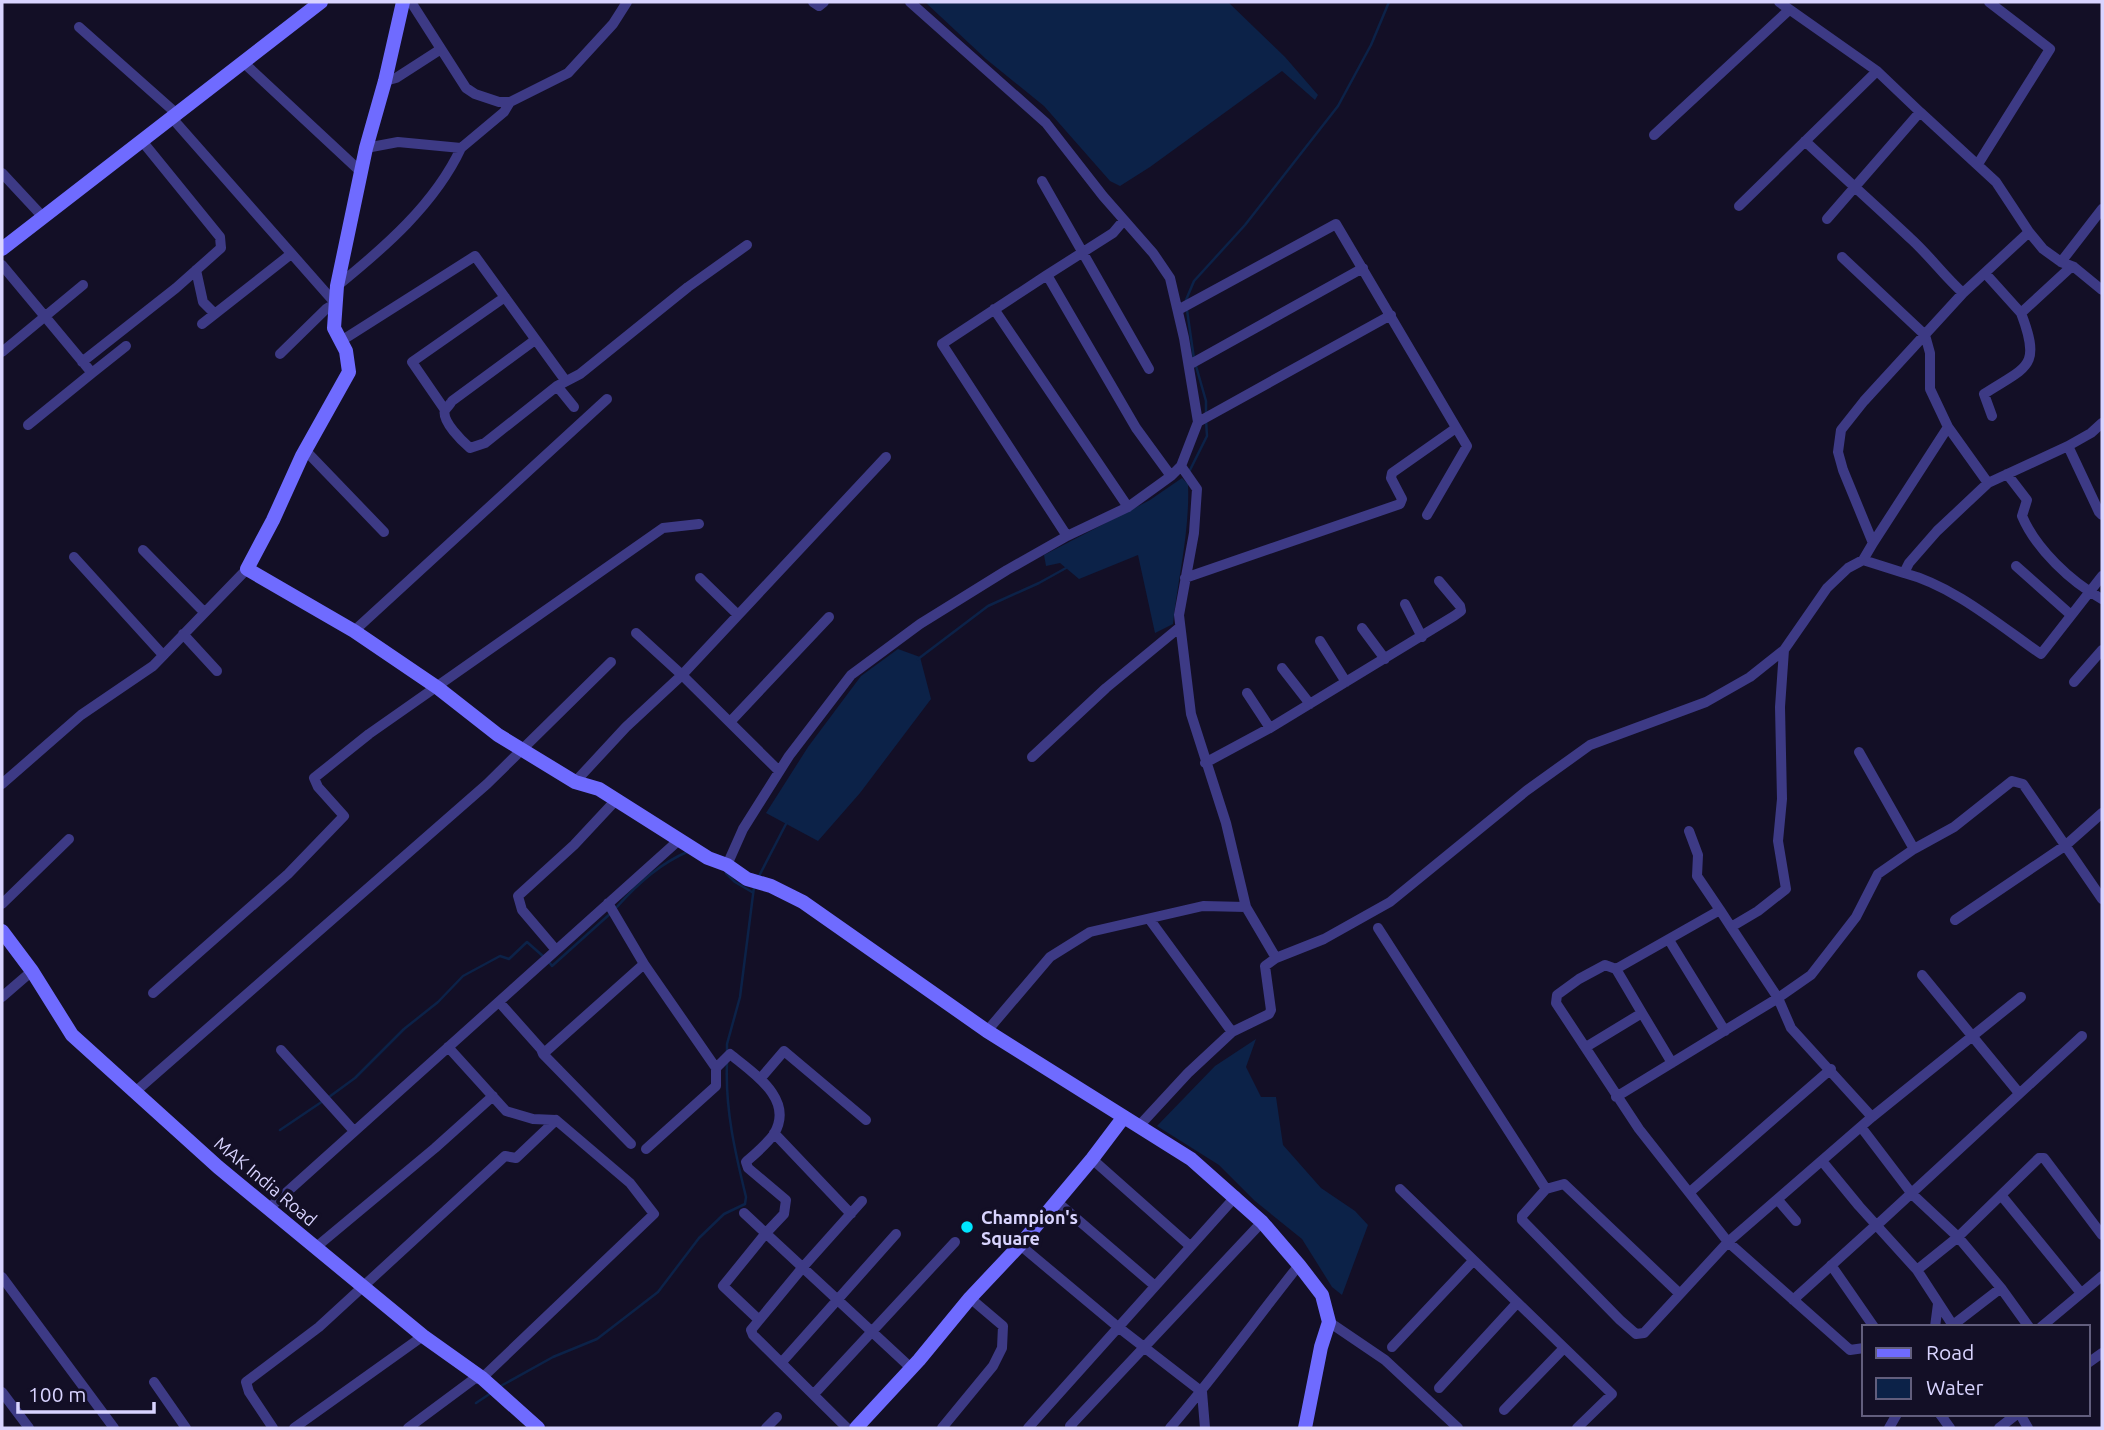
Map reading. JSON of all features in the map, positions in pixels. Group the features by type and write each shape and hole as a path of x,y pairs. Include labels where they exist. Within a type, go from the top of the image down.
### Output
{"street":[{"path":"2,249 321,2"},
{"path":"2,784 81,715 153,666 247,569 305,450 349,372 346,351 334,328 337,286 366,148 403,2"},
{"path":"411,2 459,80 467,88 499,102 510,102 568,73 601,37 621,4"},
{"path":"813,2 819,6 824,2"},
{"path":"910,2 1046,123 1153,253 1170,278 1184,307 1204,419 1185,472"},
{"path":"1779,2 1877,71 1996,182 2043,249 2102,290"},
{"path":"1978,164 2050,49 1989,2"},
{"path":"1654,135 1789,10"},
{"path":"79,27 174,116 335,303"},
{"path":"385,81 396,78 441,49"},
{"path":"244,63 361,172"},
{"path":"1739,206 1877,71"},
{"path":"337,286 376,255 413,216 450,172 461,148 504,112 510,102"},
{"path":"1827,219 1920,112"},
{"path":"82,362 221,248 221,241 142,141"},
{"path":"1805,141 1908,236 1963,293"},
{"path":"366,148 398,142 461,148"},
{"path":"2,173 43,217"},
{"path":"1042,181 1149,369"},
{"path":"2021,313 2067,264 2102,209"},
{"path":"1067,536 942,344 1113,233 1124,220"},
{"path":"1184,307 1336,224 1467,446 1427,515"},
{"path":"1873,543 1838,452 1842,430 1864,401 1963,293 2029,232"},
{"path":"534,340 452,401 445,410 444,416 461,441 470,448 485,443 561,383 580,374 747,245"},
{"path":"202,324 291,254"},
{"path":"341,341 475,256 534,340 574,407"},
{"path":"1842,257 1925,335 1931,369 1930,389 1948,427 1988,483"},
{"path":"2,265 92,373"},
{"path":"1193,363 1363,268"},
{"path":"196,270 202,302 215,314"},
{"path":"1984,273 2021,313 2031,344 2028,364 1983,394 1992,416"},
{"path":"1047,275 1136,428 1171,476"},
{"path":"2,352 83,285"},
{"path":"445,410 412,362 505,297"},
{"path":"280,354 335,303"},
{"path":"994,309 1128,507"},
{"path":"1204,419 1391,314"},
{"path":"28,425 126,346"},
{"path":"354,631 607,399"},
{"path":"1904,573 1909,563 1937,531 1988,483 2068,446 2091,433 2102,423"},
{"path":"1139,1126 1188,1073 1232,1032 1263,1018 1271,1010 1265,966 1276,958 1324,939 1390,902 1526,792 1590,745 1706,702 1750,677 1784,650 1827,588 1848,568 1863,560 1948,427"},
{"path":"1185,579 1399,504 1402,499 1391,478 1392,473 1456,428"},
{"path":"2068,446 2102,515"},
{"path":"305,450 384,532"},
{"path":"575,782 626,727 682,675 886,457"},
{"path":"727,865 743,829 779,771 850,675 920,624 1007,570 1067,536 1128,507 1171,476 1185,472"},
{"path":"1185,472 1197,489 1194,533 1179,615 1191,714 1226,823 1247,907 1276,958"},
{"path":"2007,474 2027,500 2022,516 2027,528 2048,554 2090,592 2102,599"},
{"path":"153,993 288,874 344,816 318,787 314,778 369,734 663,528 699,524"},
{"path":"143,550 204,612"},
{"path":"74,557 163,655"},
{"path":"1863,560 1930,582 1966,602 2041,654 2102,576"},
{"path":"2016,566 2071,615"},
{"path":"247,569 354,631 438,688 498,735 575,782 599,789 678,841 727,865 747,879 803,902 987,1031 1191,1159 1236,1196 1262,1222 1322,1295 1329,1322 1321,1347 1305,1428"},
{"path":"700,578 738,615"},
{"path":"1205,763 1270,728 1422,637 1462,609 1439,581"},
{"path":"1405,604 1422,637"},
{"path":"730,722 829,617"},
{"path":"1032,757 1106,688 1180,627"},
{"path":"1362,628 1385,659"},
{"path":"636,633 779,771"},
{"path":"183,634 218,671"},
{"path":"1320,641 1346,682"},
{"path":"1731,927 1758,911 1786,889 1778,841 1782,799 1780,707 1784,650"},
{"path":"2074,682 2102,650"},
{"path":"135,1092 487,784 611,662"},
{"path":"1282,668 1310,704"},
{"path":"1247,693 1270,728"},
{"path":"1859,752 1914,849"},
{"path":"1616,1097 1811,975 1856,917 1878,874 1914,849 1954,827 2012,781 2023,784 2102,899"},
{"path":"556,950 522,910 518,896 574,845 616,800"},
{"path":"1955,920 2066,845 2102,813"},
{"path":"1689,831 1698,855 1697,876 1778,998 1791,1028 1872,1117"},
{"path":"2,904 69,839"},
{"path":"268,1209 678,841"},
{"path":"608,903 643,964 717,1067 716,1086 646,1149"},
{"path":"987,1031 1049,957 1090,932 1203,906 1247,907"},
{"path":"1616,970 1720,910"},
{"path":"1150,920 1232,1032"},
{"path":"1378,928 1546,1189"},
{"name":"MAK India Road","path":"2,931 32,971 72,1035 218,1167 423,1336 491,1386 538,1428"},
{"path":"1669,940 1725,1031"},
{"path":"543,1054 643,964"},
{"path":"1672,1063 1616,970 1605,965 1557,995 1556,1003 1616,1097 1728,1241 1850,1350 1862,1348"},
{"path":"2,997 32,971"},
{"path":"1922,975 2019,1093"},
{"path":"1680,1293 1564,1184 1546,1189 1522,1216 1522,1220 1636,1334 1644,1333 1728,1241 1872,1117 2021,997"},
{"path":"499,1002 543,1054 631,1144"},
{"path":"1586,1047 1642,1013"},
{"path":"1793,1300 2082,1036"},
{"path":"408,1428 474,1379 491,1386 654,1214 630,1183 556,1120 533,1119 506,1111 448,1047"},
{"path":"281,1050 354,1131"},
{"path":"760,1079 784,1051 866,1120"},
{"path":"717,1067 730,1054 770,1089 780,1112 774,1133 747,1162 748,1168 786,1200 787,1208 723,1286 758,1319"},
{"path":"1690,1192 1831,1069"},
{"path":"316,1248 493,1096"},
{"path":"856,1428 1020,1245 1123,1118"},
{"path":"273,1428 249,1392 246,1382 319,1327 364,1288 505,1156 516,1158 556,1120"},
{"path":"1861,1127 1912,1194 1958,1237 2001,1288 2028,1325"},
{"path":"774,1133 851,1214"},
{"path":"1917,1270 1958,1237 2039,1158 2044,1158 2102,1234"},
{"path":"1092,1159 1191,1246"},
{"path":"1822,1161 1917,1270 1953,1325"},
{"path":"1400,1189 1612,1394 1577,1428"},
{"path":"2001,1195 2081,1293"},
{"path":"1028,1428 1236,1196"},
{"path":"1778,1200 1796,1221"},
{"path":"846,1428 751,1330 862,1201"},
{"path":"1056,1201 1155,1286"},
{"path":"744,1213 911,1368"},
{"path":"1072,1428 1070,1426 1262,1222"},
{"path":"782,1362 895,1234"},
{"path":"814,1394 955,1242"},
{"path":"1020,1245 1118,1327 1202,1392 1205,1428"},
{"path":"1392,1346 1473,1261"},
{"path":"1170,1428 1202,1392 1299,1265"},
{"path":"1831,1265 1873,1325"},
{"path":"2043,1325 2102,1276"},
{"path":"2,1277 114,1428"},
{"path":"1955,1325 2001,1288"},
{"path":"942,1428 993,1367 1002,1348 1003,1326 970,1298"},
{"path":"1439,1388 1517,1303"},
{"path":"1935,1325 1938,1304"},
{"path":"1329,1322 1385,1360 1458,1428"},
{"path":"294,1428 423,1336"},
{"path":"1504,1410 1564,1348"},
{"path":"154,1382 186,1428"},
{"path":"2,1392 29,1428"},
{"path":"766,1428 777,1416"},
{"path":"1204,1416 1215,1428"},
{"path":"1999,1428 2015,1416"}],"water":[{"path":"925,2 1228,2 1285,57 1318,95 1315,100 1282,71 1120,186 1110,181 1044,106 986,59"},
{"path":"1182,478 1188,484 1187,519 1173,624 1155,633 1138,555 1079,579 1060,563 1046,566 1044,555 1150,500"},
{"path":"898,649 920,657 931,699 860,793 818,841 766,813 808,747 861,676"},
{"path":"1256,1039 1246,1067 1261,1097 1276,1097 1283,1145 1321,1188 1355,1211 1368,1225 1342,1295 1332,1287 1302,1239 1255,1201 1219,1165 1157,1126 1215,1066"}],"waterway":[{"path":"1186,300 1194,281 1245,225 1338,106 1371,45 1389,2"},
{"path":"1187,310 1194,359"},
{"path":"1196,366 1206,401 1206,413"},
{"path":"1189,472 1207,436 1206,420"},
{"path":"918,659 988,606 1066,568"},
{"path":"758,878 787,822"},
{"path":"616,908 648,876 687,852"},
{"path":"726,873 752,892"},
{"path":"727,1052 740,997 754,887"},
{"path":"549,962 552,966 611,913"},
{"path":"329,1097 355,1078 463,976 500,956 509,959 527,942 544,957"},
{"path":"499,1387 553,1357 597,1339 658,1292 699,1238 724,1214 745,1204 746,1197 729,1114 727,1063"},
{"path":"280,1130 323,1101"},
{"path":"476,1403 491,1393"}],"place":[{"name":"Champion's Square","path":"967,1227"}]}
